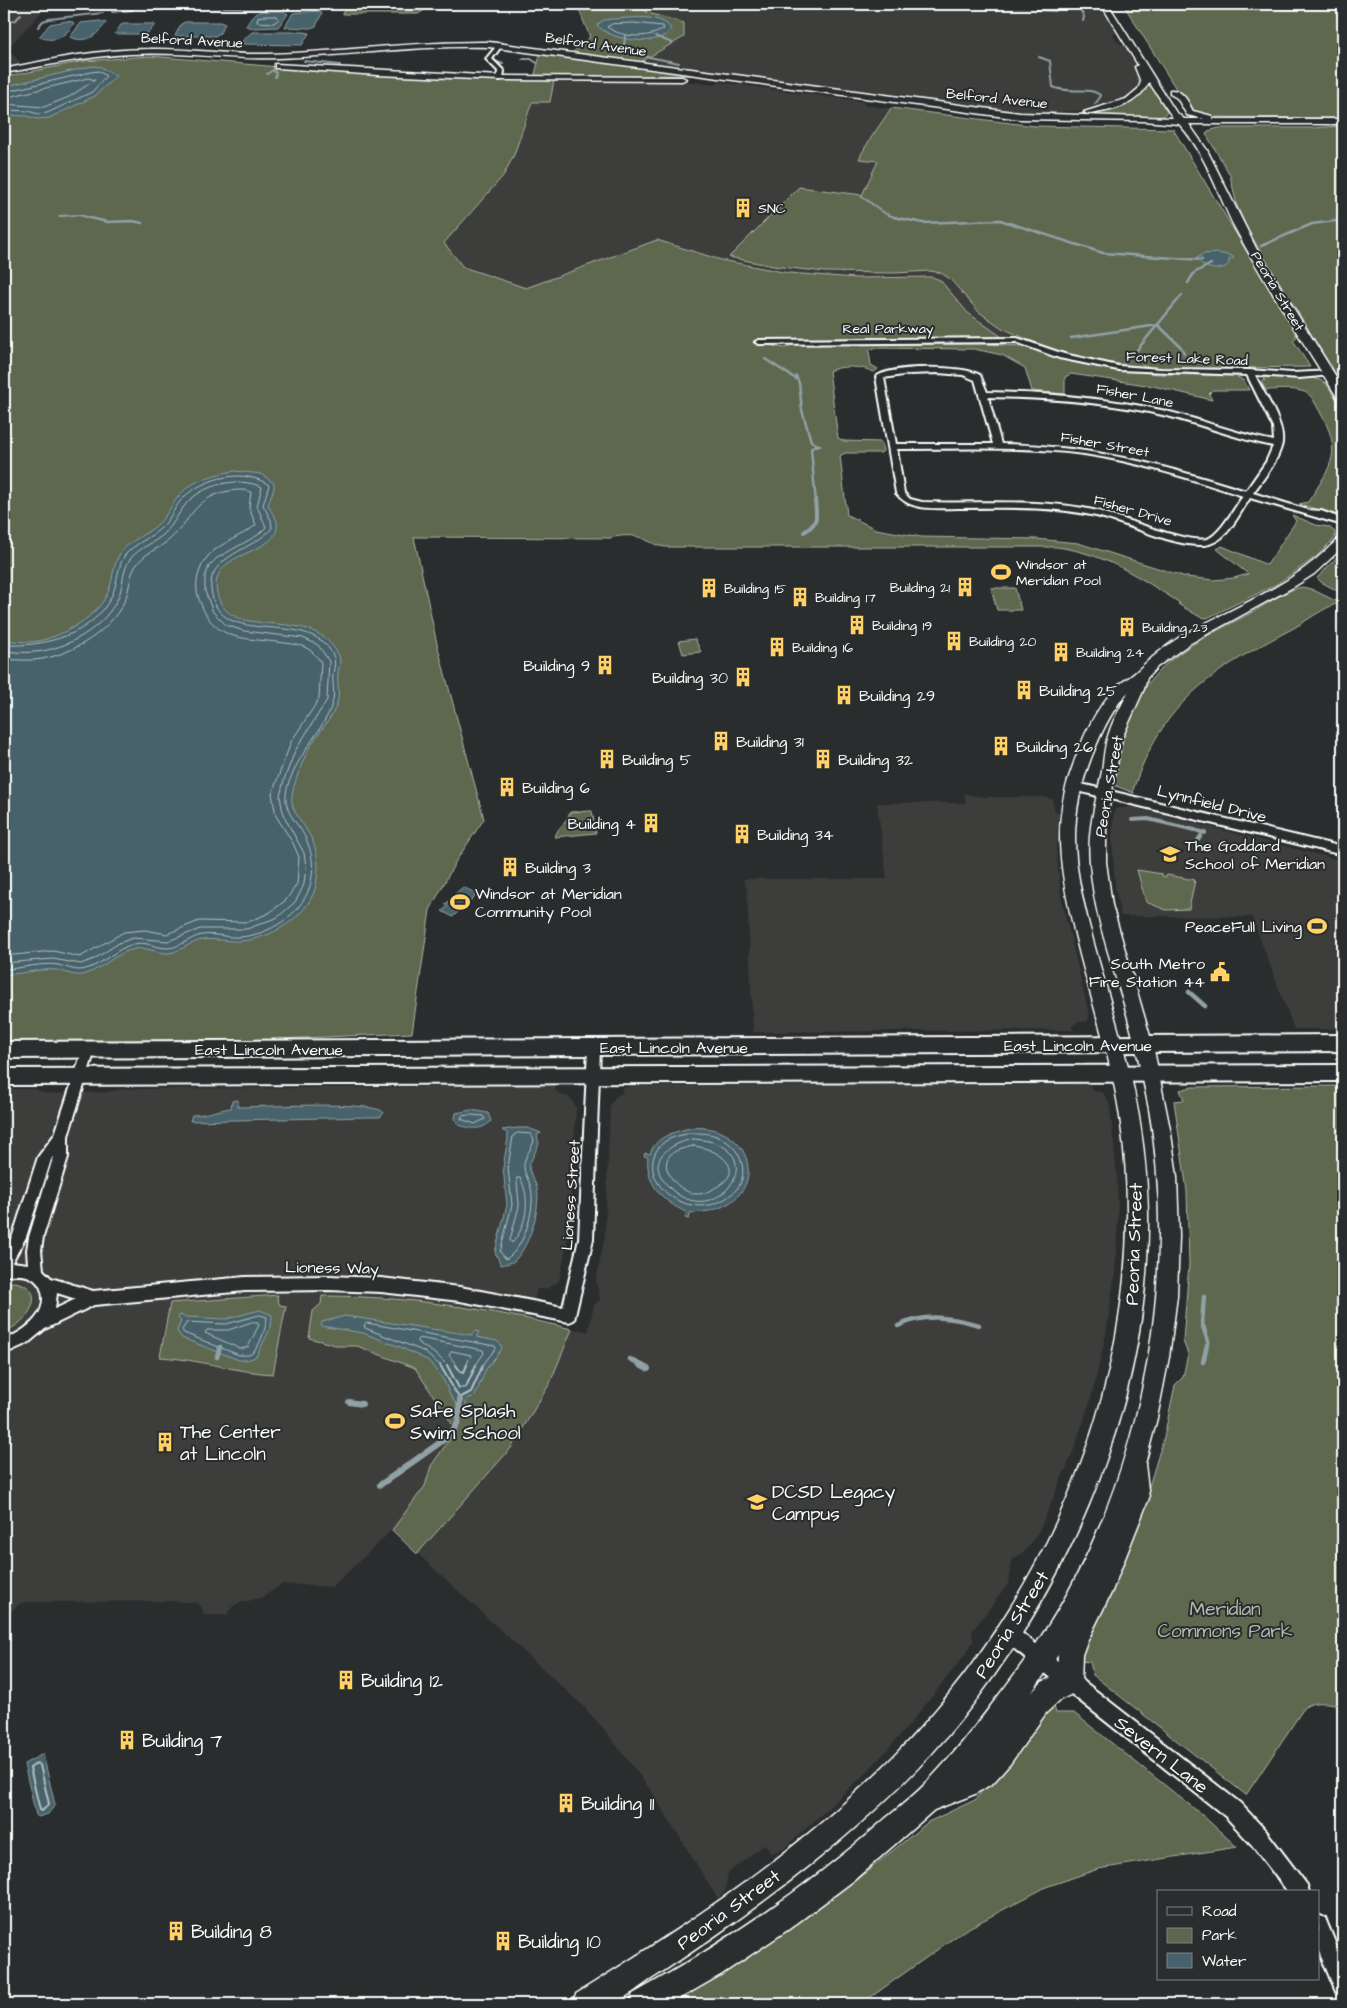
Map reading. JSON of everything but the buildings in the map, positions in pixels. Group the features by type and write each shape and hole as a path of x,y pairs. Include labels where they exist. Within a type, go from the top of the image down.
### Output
{"main road":[{"path":"1104,4 1172,113 1184,122 1211,166"},
{"name":"Belford Avenue","path":"4,72 45,62 89,55 138,51 173,51 272,57 421,44 499,45 1013,115 1069,119 1162,119 1184,122 1343,121"},
{"name":"Belford Avenue","path":"4,72 103,58 163,55 322,69 500,78 704,80 750,84 1012,121 1088,125 1164,125 1184,122"},
{"path":"1013,115 1079,113 1125,102 1140,91 1145,84 1144,76 1136,62 1138,58"},
{"path":"1184,122 1185,112 1171,88 1180,96 1189,112 1199,116 1262,118 1284,122"},
{"path":"1211,166 1216,154 1204,132 1216,127 1298,127 1309,122"},
{"name":"Peoria Street","path":"1211,166 1239,226 1343,397"},
{"name":"Peoria Street","path":"586,2004 712,1923 820,1841 868,1798 930,1736 975,1681 1008,1633 1050,1563 1086,1483 1114,1396 1126,1345 1134,1293 1138,1220 1133,1145 1120,1075 1083,935 1073,884 1067,843 1068,819 1074,786 1087,750 1106,710 1124,688 1188,638 1301,577 1325,559 1343,540"},
{"name":"Peoria Street","path":"642,2004 713,1964 822,1890 880,1842 948,1779 975,1747 1040,1659 1070,1611 1097,1557 1118,1508 1134,1462 1152,1394 1160,1356 1168,1280 1169,1225 1167,1179 1161,1127 1144,1045 1101,888 1098,841 1104,793 1117,733 1131,698 1139,686 1140,676"},
{"name":"East Lincoln Avenue","path":"4,1050 1343,1044"},
{"name":"East Lincoln Avenue","path":"4,1078 1343,1073"},
{"path":"927,1800 956,1790 984,1773 995,1762 1040,1700 1051,1691 1069,1682 1070,1655 1075,1640 1104,1583 1138,1498 1134,1462"}],"street":[{"path":"499,45 490,59 502,72 500,78"},
{"name":"Forest Lake Road","path":"1017,340 1062,356 1118,368 1166,372 1270,373 1282,376 1316,376 1329,373"},
{"name":"Real Parkway","path":"759,342 1017,340"},
{"name":"Fisher Drive","path":"984,394 979,379 967,373 899,372 884,374 880,377 900,493 904,500 922,505 1068,508 1111,516 1195,542 1206,542 1217,538 1273,458 1278,444"},
{"path":"1249,372 1276,427 1278,444"},
{"path":"984,394 998,448"},
{"name":"Fisher Lane","path":"984,394 1057,397 1129,406 1278,444"},
{"name":"Fisher Street","path":"892,447 1056,449 1110,456 1162,469 1307,513 1318,513 1343,522"},
{"name":"Fisher Street","path":"1307,513 1314,519 1343,526"},
{"name":"Lynnfield Drive","path":"1074,786 1343,851"},
{"name":"Lioness Street","path":"568,1315 586,1239 594,1048"},
{"path":"4,1356 10,1344 29,1335 39,1325 50,1303 50,1292 41,1277 34,1250 36,1237 61,1157 61,1136 89,1050"},
{"path":"4,1263 19,1237 45,1156 61,1136"},
{"name":"Lioness Way","path":"4,1270 17,1268 93,1298"},
{"name":"Lioness Way","path":"39,1325 93,1298 245,1284 351,1283 413,1287 568,1315"},
{"name":"Severn Lane","path":"1008,1633 1233,1810 1263,1842 1299,1890"},
{"path":"1320,1930 1343,1985"}],"shaded area":[{"path":"4,4 49,4 7,49 23,65 4,68"},
{"path":"811,4 1098,4 1116,33 1113,34 1117,42 1123,45 1140,72 1142,81 1139,89 1130,97 1093,110 1033,114 905,98 902,95 870,93 735,74 727,71 708,71 640,62 684,37 683,23 648,13 646,12 646,6 769,7"},
{"path":"554,80 672,80 713,84 720,82 859,101 864,103 864,105 1003,123 1071,127 1171,129 1175,131 1296,333 1296,338 1293,340 1310,367 1169,369 1131,366 1071,355 1041,346 1014,334 997,339 677,338 463,267 444,243 503,176 533,102 549,102"},
{"path":"964,794 985,797 1045,797 1054,800 1052,801 1055,811 1059,813 1056,848 1061,897 1089,1014 1088,1021 1077,1022 1072,1026 1073,1030 753,1032 747,890 743,879 887,879 877,803 966,803"},
{"path":"1128,806 1343,861 1343,1029 1294,1029 1252,917 1121,916 1115,887 1112,840 1114,810"},
{"path":"1085,1084 1091,1086 1092,1090 1096,1092 1102,1092 1107,1098 1110,1107 1117,1176 1118,1215 1115,1273 1106,1334 1092,1395 1075,1447 1040,1529 1026,1550 1012,1560 1009,1583 972,1631 973,1641 967,1652 911,1723 867,1772 785,1848 771,1854 765,1844 728,1873 725,1891 718,1899 650,1789 603,1728 582,1705 392,1530 332,1587 282,1584 263,1597 236,1604 227,1615 204,1615 202,1608 197,1603 170,1601 26,1602 19,1604 10,1613 4,1613 4,1089 35,1089 46,1094 108,1092 122,1089 556,1086 555,1091 570,1097 576,1108 569,1233 559,1281 546,1289 537,1289 529,1319 588,1332 594,1305 600,1300 596,1281 605,1235 610,1106 615,1097 622,1093 622,1088 631,1086"}],"green space":[{"path":"287,4 430,4 428,8 418,14 342,14 346,7"},
{"path":"481,4 811,4 769,7 646,6 646,12 648,13 684,23 684,37 640,62 572,53 590,37 577,5"},
{"path":"1123,4 1343,4 1343,118 1210,117 1190,111"},
{"path":"541,51 700,75 534,78"},
{"path":"150,56 279,67 554,80 550,102 532,102 514,155 503,176 444,243 463,267 526,288 657,240 721,260 788,273 856,278 932,277 940,280 968,313 1002,337 768,339 768,345 785,348 795,344 987,344 1020,346 1070,361 1115,370 1160,374 1236,376 1244,381 1249,390 1213,390 1209,394 1212,400 1153,386 1071,374 1065,377 1065,394 1032,391 1025,368 1002,355 974,349 874,348 869,351 871,365 878,369 874,372 864,368 851,367 829,371 838,438 844,441 881,442 883,451 881,453 845,453 840,456 847,515 876,529 921,537 1036,539 1078,543 1186,577 1214,580 1234,578 1248,574 1217,549 1222,546 1267,565 1296,521 1292,515 1316,525 1329,527 1335,532 1335,538 1316,557 1277,584 1207,618 1200,617 1122,568 1091,555 1057,547 665,547 642,538 628,536 610,538 414,537 437,644 484,819 456,861 430,910 412,1033 236,1041 4,1041 4,77 84,61"},
{"path":"1147,85 1151,86 1167,112 1164,116 1062,116 1096,111 1121,104 1141,93"},
{"path":"891,108 1034,126 1173,129 1296,333 1296,338 1293,340 1310,367 1166,369 1101,362 1050,349 1002,328 979,312 950,279 941,273 930,271 895,273 825,272 773,266 729,257 799,187 862,195 878,161 859,159"},
{"path":"1343,126 1343,386 1247,229 1237,206 1230,175 1206,134 1208,131 1219,128"},
{"path":"1266,377 1312,378 1323,381 1343,410 1343,513 1333,514 1299,504 1308,502 1324,478 1332,458 1331,437 1310,395 1293,390 1266,390 1261,382"},
{"path":"1343,551 1343,594 1317,578"},
{"path":"1302,587 1311,589 1340,603 1321,611 1237,660 1193,692 1159,734 1145,760 1133,790 1134,793 1116,786 1115,770 1127,724 1138,700 1150,681 1183,651 1203,638 1283,594"},
{"path":"991,588 1015,588 1021,610 997,610"},
{"path":"695,639 701,652 683,654 679,641"},
{"path":"592,811 596,833 555,837 570,812"},
{"path":"1137,870 1162,874 1162,876 1166,877 1167,875 1195,880 1189,909 1166,910 1146,902"},
{"name":"Meridian Commons Park","path":"1343,1086 1343,1705 1318,1703 1304,1708 1246,1795 1093,1675 1090,1662 1081,1661 1081,1656 1144,1503 1164,1437 1175,1385 1183,1377 1188,1354 1183,1341 1189,1264 1187,1191 1174,1101 1184,1100 1180,1090 1192,1087"},
{"path":"14,1282 25,1286 31,1291 32,1306 21,1322 4,1331 4,1284"},
{"path":"278,1295 277,1299 280,1305 286,1306 273,1374 160,1357 170,1303"},
{"path":"322,1296 385,1298 448,1305 510,1315 572,1329 550,1383 511,1448 417,1554 392,1530 425,1486 431,1466 456,1430 415,1368 357,1346 339,1346 309,1338 313,1311 321,1304"},
{"path":"1053,1703 1056,1713 1074,1713 1201,1814 1237,1847 1098,1869 1046,1887 965,1930 861,2004 668,2004 782,1934 869,1870 928,1822 975,1800"}],"water":[{"path":"263,11 283,11 288,14 278,27 253,28 246,26 254,14"},
{"path":"317,11 322,13 316,26 310,28 285,27 293,13"},
{"path":"652,18 660,20 671,29 657,39 635,40 623,38 604,31 597,25 604,20"},
{"path":"67,21 74,24 59,38 45,39 39,37 50,24"},
{"path":"100,21 106,23 91,38 81,40 70,37 81,23"},
{"path":"185,22 220,22 225,24 220,33 215,36 175,36 181,24"},
{"path":"121,25 155,25 147,34 115,34"},
{"path":"252,32 309,33 302,45 242,44 242,41"},
{"path":"92,66 101,67 116,76 95,96 49,118 37,119 27,116 4,115 4,88 7,86"},
{"path":"1218,253 1234,258 1229,259 1229,264 1225,267 1216,269 1203,265 1197,258 1203,254"},
{"path":"235,471 261,474 274,483 268,505 276,519 277,528 273,537 264,544 229,562 221,570 216,582 218,597 225,610 237,617 251,621 301,627 316,633 330,643 340,658 338,696 335,709 308,752 300,770 292,799 294,811 309,834 317,854 318,875 315,889 304,909 295,918 286,925 264,936 241,941 202,940 170,953 135,949 122,953 92,972 81,975 50,970 4,974 4,640 38,641 58,635 79,624 96,610 103,601 108,592 116,562 121,552 133,541 157,525 183,491 196,482"},
{"name":"Windsor at Meridian Community Pool","path":"463,887 477,894 460,911 456,909 455,911 458,912 453,917 442,911 448,906 445,904 459,895 456,893"},
{"path":"238,1100 238,1107 340,1105 377,1109 384,1113 380,1117 190,1121 192,1115 231,1108 232,1101"},
{"path":"471,1110 488,1113 491,1121 480,1128 459,1125 455,1119 456,1113"},
{"path":"528,1128 541,1133 537,1135 539,1144 529,1165 537,1188 537,1206 529,1238 519,1256 513,1262 501,1265 495,1252 507,1205 503,1167 508,1138 507,1133 502,1130"},
{"path":"690,1128 714,1130 732,1138 743,1152 748,1168 746,1184 735,1198 717,1209 690,1213 689,1219 685,1218 686,1212 670,1203 657,1190 649,1175 648,1157 644,1156 645,1153 650,1154 661,1139"},
{"path":"260,1310 272,1315 271,1327 257,1355 253,1358 239,1360 182,1338 177,1331 181,1321 178,1318 180,1315 185,1317 226,1319"},
{"path":"345,1316 472,1335 475,1331 479,1332 476,1337 497,1341 502,1346 486,1369 475,1396 466,1399 466,1411 461,1412 461,1406 457,1405 444,1381 429,1361 400,1347 363,1333 321,1326 322,1322"},
{"path":"43,1754 55,1805 48,1814 38,1817 24,1764"}],"waterway":[{"path":"177,4 197,7 334,8"},
{"path":"1036,10 1056,11 1048,4"},
{"path":"1078,4 1084,17 1083,21"},
{"path":"614,5 618,7"},
{"path":"112,12 133,10"},
{"path":"38,27 43,21 49,19 103,13"},
{"path":"4,22 16,20 21,14"},
{"path":"625,35 624,49 634,54 679,63"},
{"path":"655,36 672,43"},
{"path":"1039,57 1050,61 1053,87 1096,93 1101,96 1095,104"},
{"path":"522,59 531,59 537,63"},
{"path":"304,61 340,65"},
{"path":"495,61 503,64 500,64"},
{"path":"267,74 273,70 276,73 275,77"},
{"path":"861,196 886,214 895,217"},
{"path":"59,216 79,215 90,218"},
{"path":"85,217 108,222 133,221 142,223"},
{"path":"895,217 923,223 1000,220 1103,253 1202,260"},
{"path":"1261,246 1312,224 1343,220"},
{"path":"1188,283 1194,273 1211,264"},
{"path":"1157,325 1182,295"},
{"path":"1071,338 1157,325"},
{"path":"1137,350 1157,325"},
{"path":"1157,325 1181,347 1184,353"},
{"path":"765,359 796,379"},
{"path":"796,376 799,383 802,410 811,441 818,445"},
{"path":"816,503 811,449 814,446 820,445"},
{"path":"804,532 816,520 815,501"},
{"path":"1132,820 1148,819 1195,830"},
{"path":"1198,831 1205,833"},
{"path":"1198,840 1201,836"},
{"path":"1189,992 1205,1006"},
{"path":"1204,1297 1202,1323 1208,1341"},
{"path":"898,1326 918,1319 928,1318 948,1318 979,1325"},
{"path":"1203,1362 1207,1345"},
{"path":"217,1357 220,1347"},
{"path":"630,1359 643,1366"},
{"path":"640,1365 648,1369"},
{"path":"380,1485 448,1437 458,1423 460,1400"},
{"path":"349,1402 362,1404"}],"place":[{"name":"SNC","path":"743,208"},
{"name":"Windsor at Meridian Pool","path":"1001,572"},
{"name":"Building 21","path":"965,587"},
{"name":"Building 15","path":"709,588"},
{"name":"Building 17","path":"800,597"},
{"name":"Building 19","path":"857,625"},
{"name":"Building 23","path":"1127,627"},
{"name":"Building 20","path":"954,641"},
{"name":"Building 16","path":"777,647"},
{"name":"Building 24","path":"1061,652"},
{"name":"Building 9","path":"605,665"},
{"name":"Building 30","path":"743,677"},
{"name":"Building 25","path":"1024,690"},
{"name":"Building 29","path":"844,695"},
{"name":"Building 31","path":"721,741"},
{"name":"Building 26","path":"1001,746"},
{"name":"Building 5","path":"607,759"},
{"name":"Building 32","path":"823,759"},
{"name":"Building 6","path":"507,787"},
{"name":"Building 4","path":"651,823"},
{"name":"Building 34","path":"742,834"},
{"name":"The Goddard School of Meridian","path":"1170,854"},
{"name":"Building 3","path":"510,867"},
{"name":"Windsor at Meridian Community Pool","path":"460,902"},
{"name":"PeaceFull Living","path":"1317,926"},
{"name":"South Metro Fire Station 44","path":"1220,972"},
{"name":"Safe Splash Swim School","path":"395,1421"},
{"name":"The Center at Lincoln","path":"165,1442"},
{"name":"DCSD Legacy Campus","path":"757,1502"},
{"name":"Building 12","path":"346,1680"},
{"name":"Building 7","path":"127,1740"},
{"name":"Building 11","path":"566,1803"},
{"name":"Building 8","path":"176,1931"},
{"name":"Building 10","path":"503,1941"}]}
